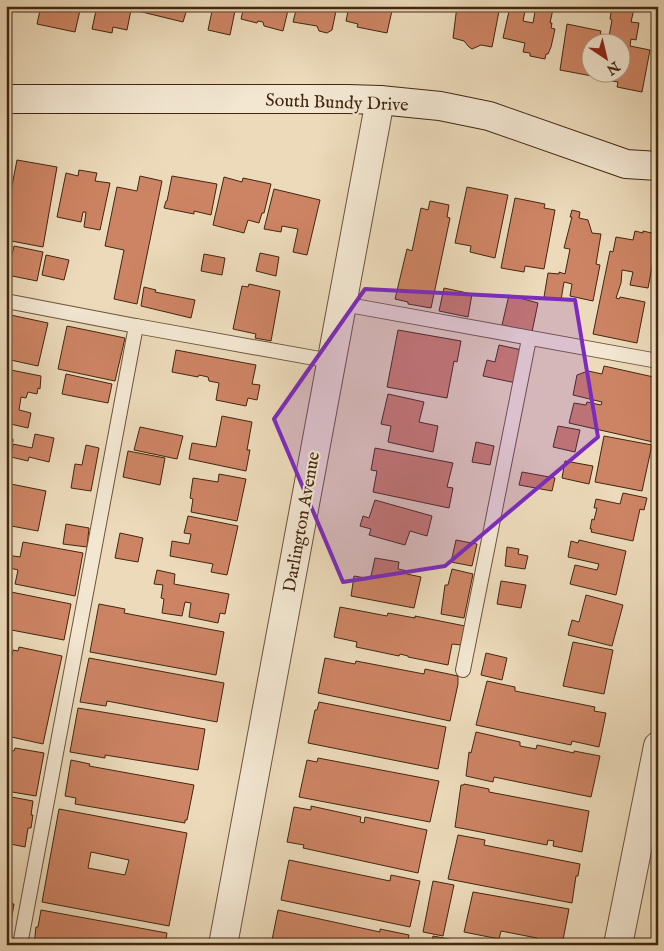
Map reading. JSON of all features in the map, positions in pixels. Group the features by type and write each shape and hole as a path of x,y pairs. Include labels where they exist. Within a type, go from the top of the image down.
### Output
{"street":[{"name":"South Bundy Drive","path":"6,99 348,99 440,106 489,116 626,164 658,166"},
{"name":"Darlington Avenue","path":"223,945 380,100"},
{"path":"618,945 658,746"}],"lane":[{"path":"6,301 331,361"},
{"path":"342,304 658,361"},
{"path":"20,945 136,326"},
{"path":"463,670 529,339"}],"highlighted area":[{"path":"365,289 575,300 598,437 445,566 343,582 274,419"}],"building":[{"path":"41,6 81,6 75,32 37,24"},
{"path":"97,6 129,6 129,10 131,10 127,30 113,27 112,33 92,29"},
{"path":"140,6 188,6 183,22 138,11"},
{"path":"213,6 236,6 230,35 208,30"},
{"path":"244,6 289,6 283,31 264,26 263,22 258,21 257,23 241,19"},
{"path":"297,6 337,6 332,30 327,33 319,31 317,26 293,22"},
{"path":"349,6 393,6 387,33 357,27 358,24 346,21"},
{"path":"457,6 500,6 492,47 481,45 472,49 464,41 453,38"},
{"path":"513,6 526,6 523,21 533,23 536,6 552,6 550,23 552,23 551,28 555,29 551,47 545,59 530,56 530,53 523,52 525,43 503,38 509,11 512,11"},
{"path":"612,6 638,6 637,9 634,9 631,22 639,23 636,40 632,39 632,32 610,32 612,20 610,19"},
{"path":"567,24 601,31 582,32 582,74 560,70"},
{"path":"632,46 650,50 642,92 617,87 618,82 632,82"},
{"path":"17,160 57,167 43,247 6,240 6,216"},
{"path":"79,170 97,173 95,181 110,183 100,230 84,227 86,212 83,212 81,222 57,217 66,173 78,176"},
{"path":"140,176 162,181 137,304 114,299 124,250 105,246 117,187 137,191"},
{"path":"172,176 217,184 211,215 194,211 194,214 164,208"},
{"path":"224,177 242,182 243,178 271,184 264,213 262,213 259,223 248,220 244,233 213,225"},
{"path":"467,187 508,195 495,258 470,252 471,246 455,243"},
{"path":"274,189 320,200 307,255 293,252 298,229 282,226 281,232 264,229"},
{"path":"515,198 545,204 544,208 555,210 544,269 525,266 524,272 501,268"},
{"path":"430,201 449,205 447,217 450,218 431,308 408,304 408,302 395,299 407,249 412,251 421,208 428,210"},
{"path":"572,210 580,212 579,218 588,220 592,233 601,234 596,264 600,265 593,301 570,296 572,284 564,282 561,300 544,297 548,273 559,274 559,272 565,274 570,249 564,248"},
{"path":"635,231 643,233 643,231 658,236 648,288 630,285 633,272 622,270 621,283 616,298 619,299 620,297 645,302 637,343 593,334 610,251 613,252 616,237 633,240"},
{"path":"14,246 43,252 37,281 7,275"},
{"path":"260,253 279,257 276,276 256,271"},
{"path":"204,254 225,258 222,275 201,271"},
{"path":"46,255 69,260 64,280 42,275"},
{"path":"658,279 658,295 655,295"},
{"path":"249,284 280,291 271,341 255,338 256,334 233,329 242,286 248,287"},
{"path":"144,287 156,290 155,292 195,300 191,318 141,306"},
{"path":"444,288 472,294 468,317 439,311"},
{"path":"509,295 538,303 532,332 502,325"},
{"path":"6,314 48,323 38,366 6,359"},
{"path":"67,326 125,338 115,381 58,369"},
{"path":"398,330 461,341 457,362 454,361 447,398 387,387"},
{"path":"499,345 522,350 516,383 483,376 487,360 495,362"},
{"path":"176,350 256,365 252,384 260,385 257,400 248,398 246,406 216,400 219,383 209,381 208,377 172,372"},
{"path":"604,366 658,378 656,404 658,404 658,424 653,442 569,423 574,403 586,405 587,402 601,405 602,402 573,395 577,375 588,371 602,374"},
{"path":"6,369 41,376 40,389 38,388 37,394 28,392 26,398 21,397 19,410 31,413 28,428 6,423"},
{"path":"66,374 112,384 108,403 62,394"},
{"path":"388,394 424,402 419,422 438,426 433,452 388,442 391,426 381,424"},
{"path":"222,416 252,422 247,450 250,450 246,471 189,459 192,443 216,447"},
{"path":"558,426 580,430 575,452 553,447"},
{"path":"140,427 183,436 177,459 134,450"},
{"path":"35,434 54,438 49,462 29,457 28,461 11,457 13,444 32,448"},
{"path":"604,436 652,445 642,491 595,482"},
{"path":"6,437 13,439 13,442 11,441 6,464"},
{"path":"476,442 494,446 490,465 472,462"},
{"path":"86,445 99,448 91,491 71,488 75,464 82,465"},
{"path":"375,448 453,463 447,487 453,488 449,508 373,492 377,471 371,470"},
{"path":"128,451 165,458 160,485 123,477"},
{"path":"565,461 593,466 589,484 562,478"},
{"path":"522,472 555,478 552,491 519,485"},
{"path":"219,474 246,479 237,521 191,512 193,499 190,498 193,478 218,482"},
{"path":"6,483 46,491 38,531 6,525"},
{"path":"623,493 647,498 644,510 640,509 633,541 591,532 592,519 594,520 597,508 594,508 596,499 620,504"},
{"path":"375,500 432,516 427,536 410,531 405,545 369,535 371,529 360,526 363,516 369,518"},
{"path":"188,516 238,526 227,575 211,572 213,564 170,556 172,541 189,544 191,534 184,533"},
{"path":"66,524 89,528 87,547 63,544"},
{"path":"120,533 143,538 138,562 115,558"},
{"path":"6,539 10,540 7,555 20,557 23,542 83,553 75,596 15,584 18,570 6,567"},
{"path":"456,540 477,544 472,566 451,562"},
{"path":"579,540 626,551 616,595 570,584 575,565 597,570 599,564 568,557 571,541 578,543"},
{"path":"507,547 519,549 518,554 528,556 525,569 505,566"},
{"path":"375,558 399,562 398,569 408,571 407,574 421,577 414,608 351,596 354,576 366,578 371,576"},
{"path":"452,569 473,574 464,618 441,614 445,585 448,585"},
{"path":"157,570 175,574 174,584 229,594 225,614 220,613 218,623 189,617 191,603 185,602 182,616 162,613 164,599 161,598 163,585 154,584"},
{"path":"501,581 526,585 521,608 497,604"},
{"path":"6,591 71,604 64,640 6,629"},
{"path":"586,595 623,605 612,646 568,635 572,620 579,622"},
{"path":"99,604 125,609 124,613 224,632 216,675 90,652"},
{"path":"340,607 387,616 388,613 415,618 415,616 465,626 461,645 452,644 448,665 400,654 399,656 356,647 357,642 334,637"},
{"path":"573,642 613,650 604,694 563,686"},
{"path":"19,647 62,656 43,744 7,736 9,726 6,726 6,655 12,656 13,650 18,651"},
{"path":"486,653 507,658 502,680 481,675"},
{"path":"89,658 224,683 217,722 107,701 106,706 80,702"},
{"path":"325,658 355,664 356,661 424,674 425,669 458,676 450,721 318,693"},
{"path":"487,681 515,687 515,691 595,707 594,711 606,713 599,747 572,741 571,745 476,725"},
{"path":"319,702 446,727 438,769 308,743 315,710 317,710"},
{"path":"78,708 205,729 198,770 105,755 105,758 70,752"},
{"path":"476,732 520,742 520,746 536,749 537,745 574,753 574,751 600,756 591,797 494,777 493,782 466,776 469,752 471,753"},
{"path":"15,748 44,753 36,796 6,791 6,750 14,751"},
{"path":"318,758 439,781 430,822 299,797 307,760 317,762"},
{"path":"71,760 90,764 89,766 194,785 187,820 185,820 185,823 75,804 76,798 65,796"},
{"path":"461,785 489,789 489,792 589,811 582,852 553,846 554,841 548,840 547,845 455,827"},
{"path":"6,796 33,801 31,828 28,828 25,847 6,843"},
{"path":"311,806 361,817 360,822 364,823 365,817 427,830 418,873 303,848 304,845 287,842 294,807 311,810"},
{"path":"59,809 187,833 169,926 42,902","holes":["91,852 129,860 125,875 88,868"]},
{"path":"458,835 485,840 484,845 580,864 578,876 576,876 572,903 448,879"},
{"path":"6,854 12,855 6,885"},
{"path":"289,860 390,881 391,875 420,881 410,927 281,900"},
{"path":"433,881 454,885 443,936 423,932"},
{"path":"473,892 569,909 562,945 537,941 537,938 501,931 499,939 464,932"},
{"path":"6,902 14,904 7,945 6,945"},
{"path":"41,910 167,933 165,945 34,945 36,927 38,927"},
{"path":"278,910 380,932 380,929 409,935 407,945 271,945"},
{"path":"433,936 478,945 431,945"}]}
